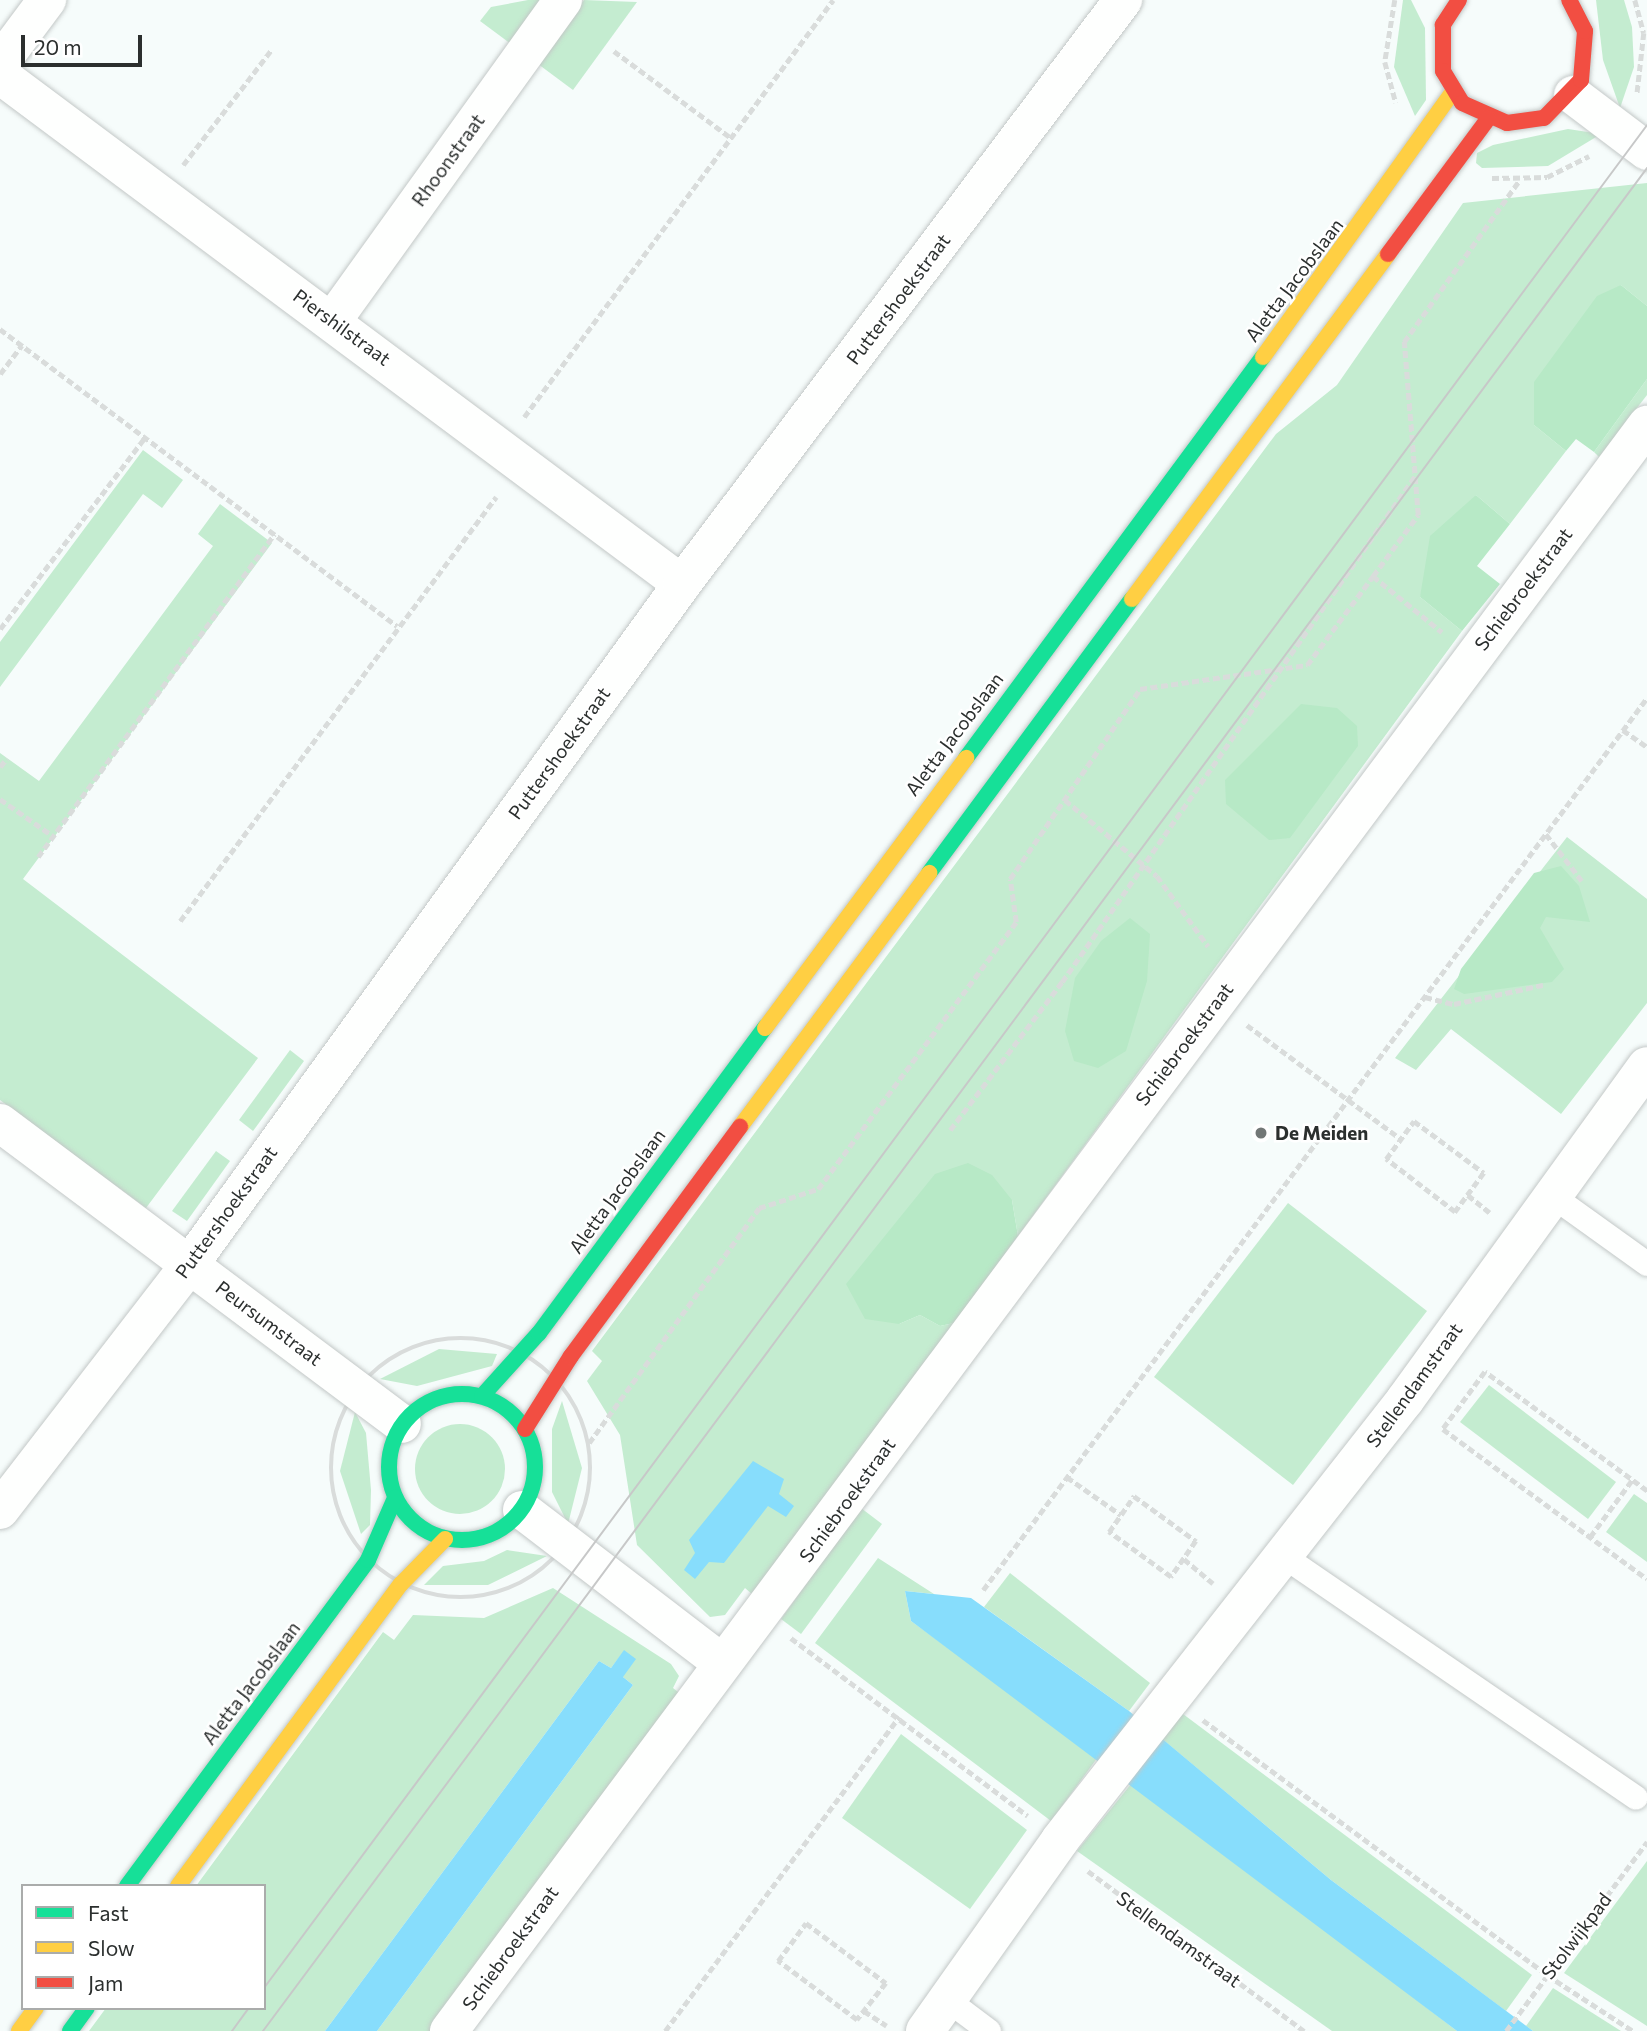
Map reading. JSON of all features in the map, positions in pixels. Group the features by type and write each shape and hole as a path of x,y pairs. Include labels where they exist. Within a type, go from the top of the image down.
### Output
{"street":[{"path":"0,63 47,0"},
{"name":"Rhoonstraat","path":"333,320 563,0"},
{"name":"Puttershoekstraat","path":"0,1510 190,1264 682,584 1123,0"},
{"path":"1454,2 1440,48 1453,92 1488,119 1544,118 1573,95 1588,47 1569,0"},
{"name":"Piershilstraat","path":"0,75 158,196 333,320 537,472 682,584"},
{"name":"Aletta Jacobslaan","path":"482,1396 523,1353 1350,241 1453,92"},
{"path":"1573,95 1647,151"},
{"path":"525,1429 556,1380 1488,119"},
{"name":"Schiebroekstraat","path":"449,2031 721,1662 761,1616 1223,991 1647,425"},
{"name":"Stellendamstraat","path":"925,2031 1065,1835 1286,1558 1647,1066"},
{"name":"Peursumstraat","path":"0,1123 402,1424"},
{"path":"482,1396 525,1429 536,1470 522,1510 488,1536 445,1539 425,1531 395,1498 391,1447 402,1424 437,1397 482,1396"},
{"name":"Aletta Jacobslaan","path":"128,1884 369,1560 395,1498"},
{"path":"522,1510 565,1546 721,1662"},
{"path":"179,1884 401,1584 445,1539"},
{"path":"19,2031 35,2010"},
{"path":"71,2031 86,2010"}],"lane":[{"path":"1551,1195 1647,1264"},
{"path":"1286,1558 1636,1798"},
{"path":"949,2001 989,2031"}],"path":[{"path":"502,446 833,0"},
{"path":"158,196 272,49"},
{"path":"614,51 730,137"},
{"path":"589,1443 759,1208 818,1189 1016,922 1010,879 1140,690 1307,665 1418,515 1404,342 1519,181"},
{"path":"0,329 397,626"},
{"path":"0,374 22,345"},
{"path":"0,629 145,437"},
{"path":"180,921 495,496 511,509 537,472"},
{"path":"950,1130 1144,866 1274,670 1415,476"},
{"path":"38,857 274,534"},
{"path":"1373,576 1473,657"},
{"path":"983,1590 1647,698"},
{"path":"1623,730 1647,747"},
{"path":"0,767 7,758"},
{"path":"0,799 53,836"},
{"path":"1065,800 1144,866 1223,991 1348,1099 1401,1139"},
{"path":"1546,834 1582,881"},
{"path":"1425,997 1454,1004 1543,985"},
{"path":"1414,1121 1484,1173 1455,1212 1386,1160 1401,1139 1414,1121"},
{"path":"482,1339 523,1353 556,1380 589,1443 588,1497 565,1546 532,1578 490,1595 445,1597 401,1584 369,1560 339,1512 331,1471 337,1429 356,1391 391,1358 435,1340 482,1339"},
{"path":"1647,1491 1485,1372 1443,1429 1647,1579"},
{"path":"1067,1477 1121,1515"},
{"path":"1590,1537 1632,1480"},
{"path":"1134,1496 1196,1541 1171,1577 1109,1532 1121,1515 1134,1496"},
{"path":"761,1616 1065,1835"},
{"path":"1167,1705 1547,1975 1633,2031"},
{"path":"666,2031 899,1717"},
{"name":"Stellendamstraat","path":"1065,1835 1081,1866 1304,2031"},
{"name":"Stolwijkpad","path":"1506,2031 1647,1842"},
{"path":"806,1923 886,1983 864,2011 857,2020 778,1961 806,1923"},
{"path":"864,2011 894,2031"}],"green space":[{"path":"528,0 551,0 515,47 480,21 491,7"},
{"path":"584,0 637,2 573,90 538,64"},
{"path":"1403,0 1411,0 1425,28 1426,100 1415,116 1394,67"},
{"path":"1596,0 1624,0 1632,27 1634,67 1620,108 1603,60"},
{"path":"1568,129 1601,134 1548,166 1482,168 1476,163 1477,153 1493,145"},
{"path":"1647,183 1647,306 1621,285 1534,425 1566,451 1510,524 1476,495 1420,597 1462,631 1018,1236 1012,1200 899,1324 920,1315 940,1326 954,1323 753,1595 745,1588 725,1615 710,1617 637,1545 620,1435 587,1381 602,1361 592,1351 1276,434 1337,385 1463,203"},
{"path":"1621,285 1647,306 1647,379 1594,452 1576,439 1566,451 1534,425 1534,382 1597,296"},
{"path":"1647,379 1647,395 1599,457 1594,452"},
{"path":"143,450 183,480 162,508 143,494 0,687 0,642"},
{"path":"1476,495 1510,524 1477,566 1500,584 1462,631 1420,597 1430,536"},
{"path":"220,504 272,543 23,879 258,1058 146,1208 0,1100 0,753 39,781 213,546 198,534"},
{"path":"1301,704 1337,708 1357,726 1358,746 1290,838 1269,840 1226,804 1225,780"},
{"path":"1567,837 1647,899 1647,1003 1561,1114 1451,1029 1416,1070 1395,1058"},
{"path":"1561,866 1579,886 1590,922 1546,917 1540,928 1564,969 1552,982 1464,994 1454,989 1461,969 1534,873"},
{"path":"1130,918 1150,934 1147,981 1126,1051 1098,1068 1074,1061 1065,1031 1075,978 1101,941"},
{"path":"290,1050 304,1061 253,1131 239,1120"},
{"path":"216,1151 230,1161 187,1221 172,1211"},
{"path":"968,1163 992,1175 1012,1200 1018,1236 954,1323 940,1326 920,1315 899,1324 865,1319 846,1284 935,1174"},
{"path":"1288,1203 1427,1311 1293,1485 1154,1377"},
{"path":"439,1349 497,1354 492,1366 417,1386 380,1379"},
{"path":"1489,1385 1616,1482 1588,1519 1460,1422"},
{"path":"562,1401 582,1468 568,1524 552,1492 552,1429"},
{"path":"355,1412 366,1433 371,1490 370,1525 361,1534 340,1471"},
{"path":"460,1424 477,1427 492,1437 502,1452 505,1469 502,1486 492,1501 477,1511 460,1514 443,1511 428,1501 418,1486 415,1469 418,1452 428,1437 443,1427"},
{"path":"1634,1494 1647,1503 1647,1562 1606,1532"},
{"path":"861,1508 882,1524 801,1634 781,1619"},
{"path":"507,1550 547,1556 488,1585 424,1585 443,1566 484,1561"},
{"path":"878,1558 934,1594 905,1591 911,1621 1098,1757 1051,1821 815,1643"},
{"path":"1010,1573 1150,1683 1129,1711 984,1607"},
{"path":"553,1588 671,1664 679,1676 673,1688 683,1696 435,2031 377,2031 633,1685 623,1677 624,1651 611,1668 599,1661 325,2031 89,2031 105,2010 266,2010 266,1884 197,1884 383,1632 394,1640 413,1615 484,1618"},
{"path":"1179,1711 1532,1975 1506,2011 1331,1880 1161,1738"},
{"path":"901,1734 1027,1830 970,1909 842,1818"},
{"path":"1131,1784 1174,1813 1457,2031 1332,2031 1077,1851"},
{"path":"1647,1861 1647,2026 1564,1973"},
{"path":"1553,1988 1621,2031 1533,2031 1526,2026"}],"water":[{"path":"753,1461 784,1479 779,1494 794,1506 786,1517 768,1506 724,1563 709,1562 695,1579 684,1570 695,1553 689,1540"},
{"path":"905,1591 971,1598 1129,1711 1331,1880 1533,2031 1457,2031 911,1621"},
{"path":"624,1650 636,1659 623,1677 633,1685 377,2031 325,2031 599,1661 611,1668"}],"tram line":[{"path":"266,1985 1647,125"},
{"path":"263,2031 1647,168"},
{"path":"232,2031 248,2010"}],"traffic: fast":[{"path":"966,758 1263,357"},
{"path":"929,873 1132,599"},
{"path":"482,1396 539,1333 765,1028"},
{"path":"462,1394 490,1399 514,1415 530,1439 535,1467 530,1495 514,1519 490,1535 462,1540 434,1535 410,1519 394,1495 389,1467 394,1439 410,1415 434,1399 462,1394"},
{"path":"128,1884 368,1560 395,1498"},
{"path":"70,2031 86,2010"}],"traffic: slow":[{"path":"1263,357 1453,92"},
{"path":"1132,599 1388,254"},
{"path":"765,1028 966,758"},
{"path":"740,1127 929,873"},
{"path":"179,1884 401,1584 445,1539"},
{"path":"19,2031 35,2010"}],"traffic: jam":[{"path":"1459,0 1443,25 1443,71 1462,103 1507,123 1544,118 1581,80 1585,31 1569,0"},
{"path":"1388,254 1488,119"},
{"path":"525,1429 571,1356 740,1127"}],"place":[{"name":"De Meiden","path":"1261,1133"}]}
